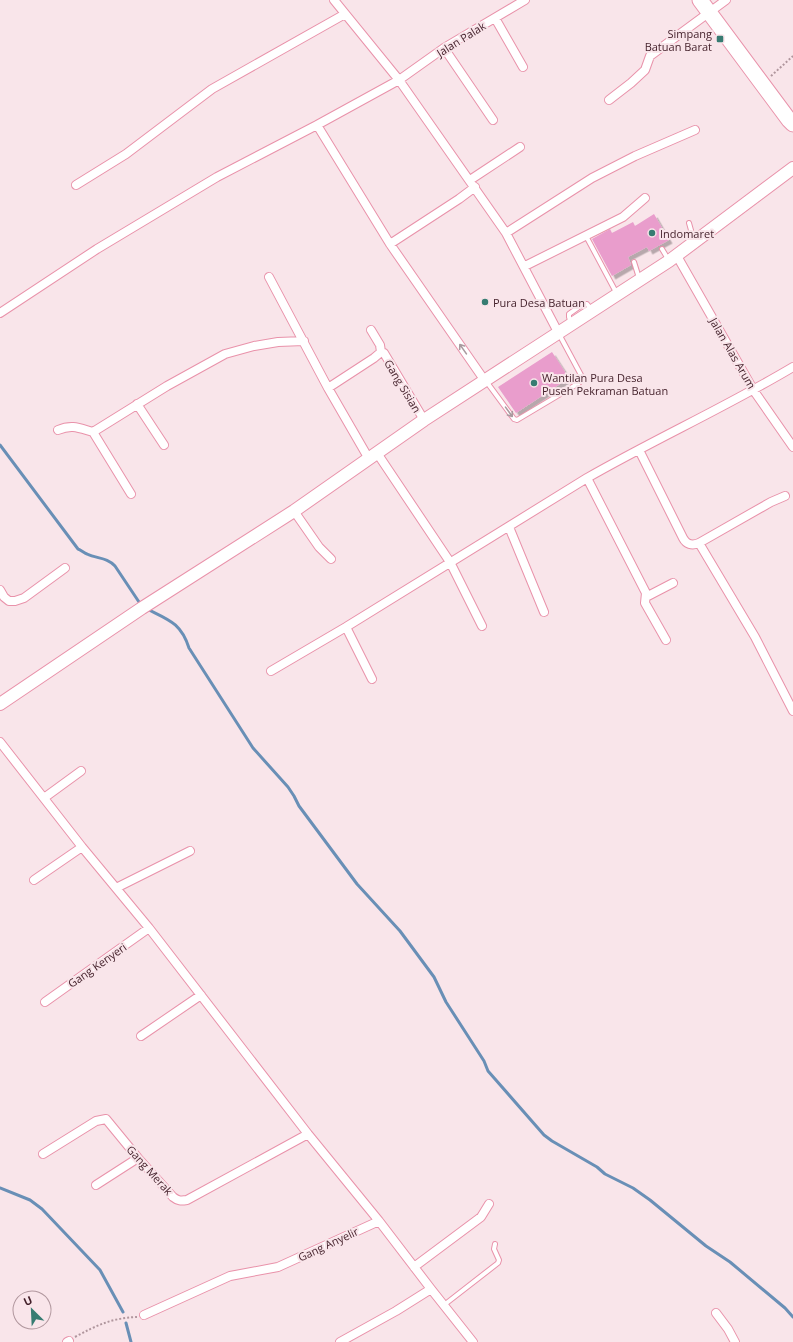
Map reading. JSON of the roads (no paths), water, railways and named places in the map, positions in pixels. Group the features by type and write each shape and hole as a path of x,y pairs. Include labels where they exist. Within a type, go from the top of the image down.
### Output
{"highway":[{"path":"700,0 793,124"}],"main road":[{"path":"0,704 142,608 294,511 424,420 673,259 793,168"}],"street":[{"path":"334,0 399,80 506,233 525,266 559,334"},
{"name":"Jalan Palak","path":"0,313 97,249 217,177 399,80 444,48 525,0"},
{"path":"609,100 645,70 650,56 721,1"},
{"path":"76,185 126,154 212,89 346,14"},
{"path":"495,18 523,67"},
{"path":"444,48 493,120"},
{"path":"317,125 390,244 485,381"},
{"path":"506,233 592,178 635,156 695,130"},
{"path":"390,244 459,199 472,184 520,147"},
{"path":"525,266 623,217 645,198"},
{"name":"Jalan Alas Arum","path":"673,259 754,390 793,447"},
{"path":"269,277 328,388 373,456 450,562 482,626"},
{"name":"Gang Sisian","path":"371,330 380,345 381,352 384,353 424,420"},
{"path":"93,432 167,386 225,354 254,346 278,342 304,341"},
{"path":"328,388 381,352"},
{"path":"271,671 346,627 587,478 793,368"},
{"path":"137,404 164,445"},
{"path":"58,430 67,426 73,426 93,432 130,494"},
{"path":"638,450 685,542 695,544 698,543 771,502 785,496"},
{"path":"587,478 646,593 645,603 666,640"},
{"path":"294,511 319,547 331,559"},
{"path":"509,527 544,612"},
{"path":"698,543 790,697 793,711"},
{"path":"0,590 4,597 9,601 24,598 65,568"},
{"path":"646,597 673,583"},
{"path":"346,627 372,679"},
{"path":"0,742 149,928 308,1134 379,1221 430,1289 473,1342"},
{"path":"44,798 81,771"},
{"path":"34,880 82,846"},
{"path":"116,888 190,851"},
{"name":"Gang Kenyeri","path":"45,1002 149,928"},
{"path":"141,1036 201,995"},
{"name":"Gang Merak","path":"44,1154 96,1120 106,1119 138,1158 173,1196 178,1201 182,1201 187,1200 308,1134"},
{"path":"96,1185 138,1158"},
{"path":"414,1267 481,1217 488,1204"},
{"name":"Gang Anyelir","path":"144,1315 230,1276 278,1268 379,1221"},
{"path":"340,1342 396,1311 430,1289"},
{"path":"716,1313 728,1329 735,1342"}],"lane":[{"path":"689,223 694,243"},
{"path":"586,236 618,295"},
{"path":"662,249 673,259"},
{"path":"634,262 640,280"},
{"path":"485,381 514,419 517,420 579,383 581,380 581,375 559,334"},
{"path":"444,1305 498,1262 494,1249 495,1244"}],"waterway":[{"path":"0,445 78,549 86,554 112,563 141,605"},
{"path":"147,609 173,623 182,633 189,648 253,748 288,787 299,806 357,884 400,931 434,977 446,1002 484,1061 488,1071 544,1135 597,1167 605,1174 633,1188 650,1200 706,1246 730,1262 785,1308 793,1317"},
{"path":"0,1188 30,1200 42,1209 100,1270 123,1312"},
{"path":"126,1323 131,1342"}],"place":[{"name":"Simpang Batuan Barat","path":"720,39"},
{"name":"Indomaret","path":"652,233"},
{"name":"Pura Desa Batuan","path":"485,302"},
{"name":"Wantilan Pura Desa Puseh Pekraman Batuan","path":"534,383"}]}
